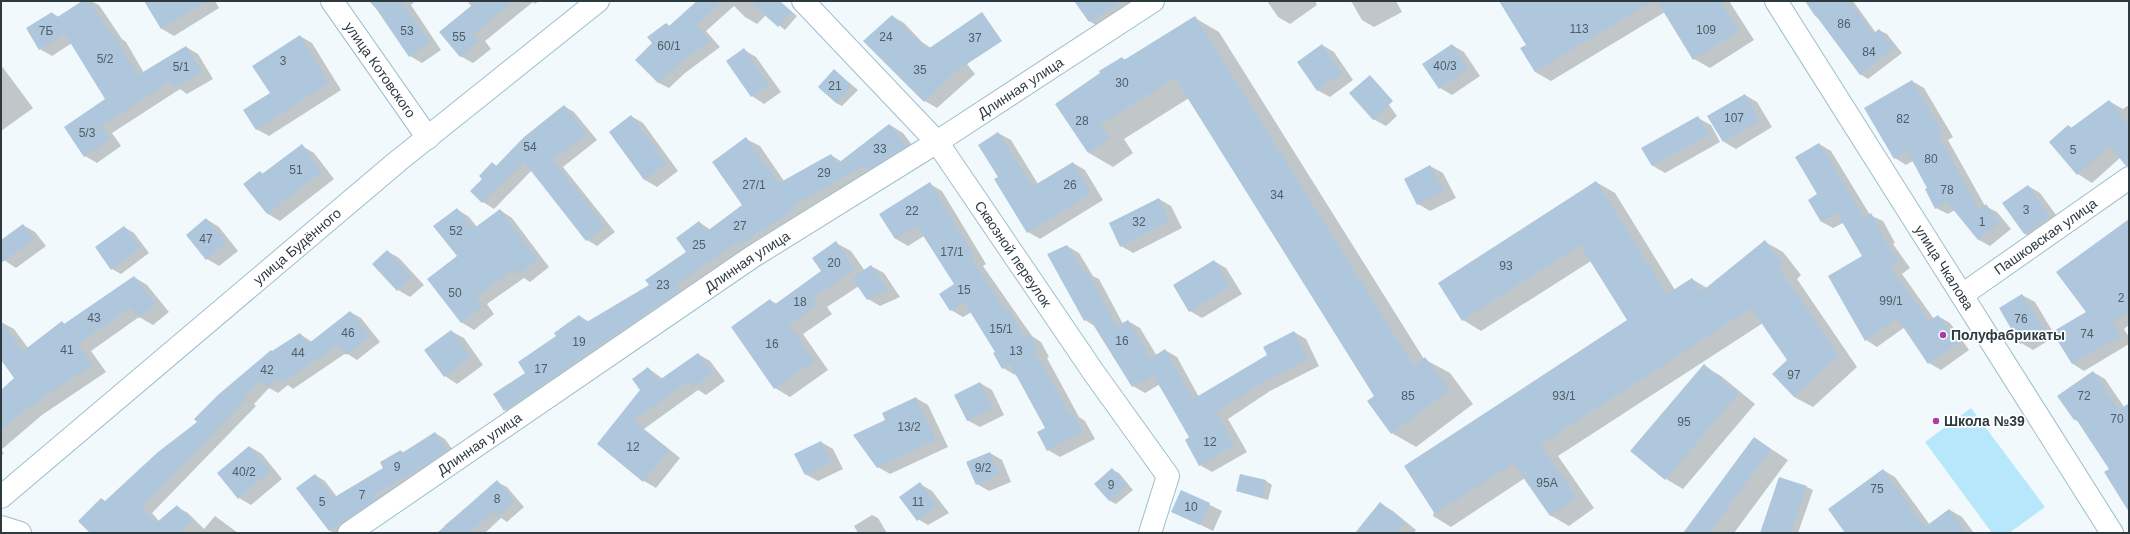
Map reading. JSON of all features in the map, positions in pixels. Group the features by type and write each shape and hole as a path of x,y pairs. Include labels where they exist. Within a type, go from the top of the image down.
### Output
{"street":[{"name":"улица Котовского","path":"332,1 428,138"},
{"name":"улица Будённого","path":"1,497 428,138 598,1"},
{"name":"Сквозной переулок","path":"803,1 937,142 1094,373 1168,476 1150,533"},
{"name":"Длинная улица","path":"349,533 752,257 937,142 1153,1"},
{"name":"улица Чкалова","path":"1776,1 2112,533"},
{"name":"Пашковская улица","path":"1962,295 2129,178"},
{"path":"1,527 20,533"}],"shaded area":[{"path":"1971,408 2045,507 2009,533 1992,533 1925,442"}],"building":[{"path":"82,1 90,1 112,35 114,34 138,75 186,46 202,72 175,88 171,81 101,126 110,139 84,157 64,127 105,99 65,34 39,50 26,28 52,12 56,18"},
{"path":"144,1 208,1 161,29"},
{"path":"371,1 401,1 430,43 409,57"},
{"path":"477,1 514,1 473,34 479,41 460,57 439,32"},
{"path":"697,1 723,1 697,25 710,41 675,67 658,83 635,60 652,43 647,37 666,23 669,26"},
{"path":"749,1 780,1 792,12 778,27"},
{"path":"1074,1 1123,1 1089,22"},
{"path":"1499,1 1653,1 1535,72 1520,48 1526,45"},
{"path":"1657,1 1720,1 1739,31 1693,60"},
{"path":"1805,1 1850,1 1873,34 1879,29 1894,48 1860,75"},
{"path":"982,12 1002,41 955,72 924,102 863,41 892,15 915,39 916,37 928,49"},
{"path":"1195,16 1414,366 1425,357 1450,390 1391,434 1367,401 1374,396 1175,78 1100,125 1110,139 1088,153 1055,104 1100,73 1099,71 1122,57 1124,60"},
{"path":"300,35 329,83 256,130 243,110 270,93 252,66"},
{"path":"1322,44 1342,73 1317,91 1297,62"},
{"path":"1452,44 1468,69 1439,89 1422,64"},
{"path":"744,48 769,85 751,97 726,61"},
{"path":"834,69 852,86 836,103 818,87"},
{"path":"1370,75 1393,101 1373,120 1349,93"},
{"path":"1912,80 1942,130 1938,133 1979,210 1986,204 2000,223 1978,240 1947,202 1935,209 1925,189 1927,188 1907,151 1894,159 1864,108"},
{"path":"1745,94 1760,120 1723,142 1707,116"},
{"path":"2109,100 2129,126 2129,166 2126,166 2110,146 2077,175 2049,142 2068,125 2071,128"},
{"path":"564,105 587,134 553,160 605,226 586,241 524,162 482,203 470,191 482,179 479,176 492,162 496,166 524,137"},
{"path":"631,115 667,164 644,180 609,132"},
{"path":"1698,116 1709,135 1652,166 1641,148"},
{"path":"889,124 907,146 868,170 864,166 794,205 796,208 761,232 760,230 741,245 738,242 676,285 680,290 504,411 493,394 525,373 518,362 556,336 554,333 579,315 585,323 649,285 645,280 686,252 676,238 699,221 706,232 742,205 712,162 746,137 779,183 831,154 837,164"},
{"path":"998,132 1033,186 1073,162 1092,193 1027,233 994,179 998,177 978,145"},
{"path":"1819,143 1864,217 1871,213 1884,236 1882,237 1899,261 1890,267 1929,321 1938,315 1958,343 1928,364 1897,318 1865,341 1828,276 1862,256 1837,213 1821,222 1808,200 1817,194 1795,157"},
{"path":"302,144 322,172 267,214 243,184 260,171 262,174"},
{"path":"1430,165 1444,191 1417,205 1404,179"},
{"path":"1596,181 1667,294 1692,278 1701,292 1765,240 1783,264 1779,268 1839,356 1794,397 1772,374 1787,360 1751,308 1540,445 1577,497 1550,516 1513,463 1435,514 1404,466 1627,320 1580,245 1462,321 1438,283"},
{"path":"930,182 975,257 972,259 1006,311 1008,309 1024,336 1029,333 1038,350 1035,351 1069,414 1073,413 1083,431 1047,451 1037,432 1045,428 1010,364 1002,369 993,353 995,352 964,302 950,311 939,294 954,284 917,226 895,239 879,214"},
{"path":"2028,185 2050,216 2024,234 2002,203"},
{"path":"1159,198 1170,221 1120,247 1109,223"},
{"path":"457,208 473,229 500,209 538,260 517,276 513,270 476,297 483,306 461,323 427,279 457,256 433,226"},
{"path":"206,218 227,243 206,260 186,235"},
{"path":"2129,219 2129,311 2113,322 2121,336 2072,364 2052,332 2086,312 2056,272"},
{"path":"23,224 34,239 1,263 1,240"},
{"path":"124,226 141,248 111,270 95,247"},
{"path":"836,241 855,269 813,298 817,305 789,325 814,361 774,389 731,327 770,299 774,305 821,271 812,258"},
{"path":"1067,245 1084,273 1087,271 1117,326 1128,320 1151,358 1165,349 1193,399 1267,355 1263,347 1294,331 1308,359 1258,385 1216,412 1235,445 1199,466 1185,440 1189,437 1153,375 1132,387 1089,318 1084,321 1047,254"},
{"path":"387,250 412,277 397,291 372,264"},
{"path":"1214,260 1230,287 1189,312 1173,285"},
{"path":"871,265 888,290 867,300 852,278"},
{"path":"134,276 156,304 139,318 130,308 78,344 93,364 28,408 1,431 1,390 14,378 1,360 1,321 23,351 62,321 64,324"},
{"path":"2022,294 2044,329 2020,344 1999,308"},
{"path":"350,311 370,336 346,355 338,345 282,383 278,378 267,388 261,380 244,397 246,399 142,507 156,523 177,505 192,521 179,533 90,533 78,521 101,498 105,501 158,452 197,422 194,419 219,394 271,350 272,351 300,333 308,344"},
{"path":"451,330 471,357 444,377 424,350"},
{"path":"698,353 713,373 693,388 688,382 633,421 669,450 643,482 597,444 640,390 632,379 648,367 658,381"},
{"path":"1704,364 1738,394 1665,480 1630,451"},
{"path":"2093,371 2119,410 2129,403 2129,512 2104,472 2109,469 2076,419 2074,420 2057,396"},
{"path":"980,382 993,408 967,421 954,395"},
{"path":"916,397 936,440 877,468 853,435 885,420 882,413"},
{"path":"435,432 448,450 426,465 375,494 377,499 329,531 296,488 315,474 333,498 383,468 380,462 401,450 402,453"},
{"path":"1754,437 1771,449 1749,479 1709,533 1683,533"},
{"path":"821,441 831,462 805,475 794,454"},
{"path":"249,446 271,471 238,499 217,473"},
{"path":"990,452 1000,474 976,485 966,462"},
{"path":"1112,468 1127,486 1109,501 1094,484"},
{"path":"1883,469 1925,527 1949,509 1967,533 1845,533 1828,509"},
{"path":"1240,474 1266,480 1262,498 1236,491"},
{"path":"1779,477 1807,486 1791,533 1760,533"},
{"path":"497,480 515,501 497,517 493,512 469,533 437,533"},
{"path":"920,482 937,506 917,521 899,497"},
{"path":"1181,490 1210,503 1200,525 1171,512"},
{"path":"1380,502 1405,523 1396,533 1355,533"}],"place":[{"name":"Полуфабрикаты","path":"1943,335"},
{"name":"Школа №39","path":"1936,421"}]}
